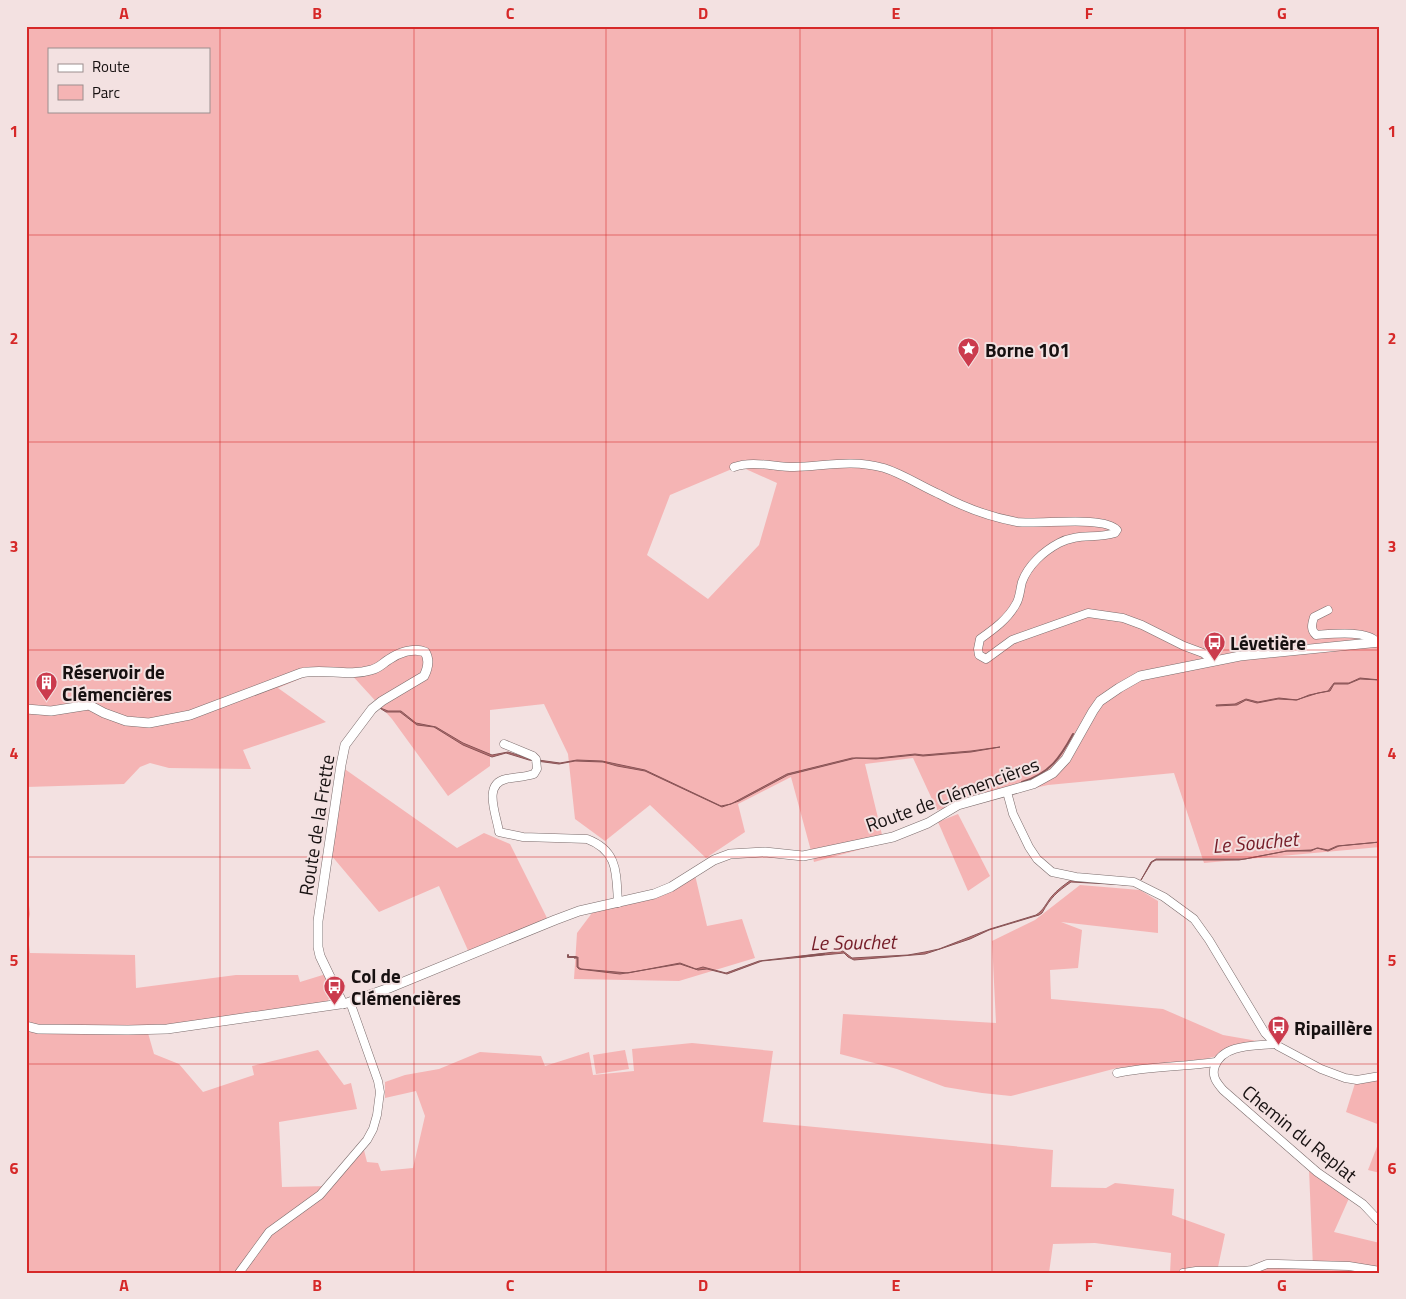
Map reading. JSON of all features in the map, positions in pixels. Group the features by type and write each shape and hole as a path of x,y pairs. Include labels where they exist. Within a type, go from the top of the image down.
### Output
{"street":[{"path":"734,467 742,464 793,467 840,462 861,464 885,468 969,508 1019,522 1110,524 1117,530 1116,533 1104,537 1082,536 1069,539 1058,544 1034,562 1023,580 1017,603 1006,618 980,639 979,655 986,659 1012,640 1088,613 1099,613 1123,618 1142,625 1184,646 1203,653 1214,661"},
{"path":"1328,610 1314,617 1312,631 1316,635 1360,634 1372,637 1378,642"},
{"name":"Route de Clémencières","path":"26,1026 69,1029 167,1029 347,1003 580,911 643,898 662,891 708,863 730,854 752,852 803,856 815,855 893,837 928,823 958,806 1033,784 1053,773 1066,759 1092,711 1100,701 1140,676 1257,653 1378,642"},
{"name":"Route de la Frette","path":"26,709 51,712 89,706 104,714 126,721 149,723 190,715 301,673 345,673 371,670 398,654 413,650 425,652 428,669 424,676 372,709 345,745 318,921 317,939 320,956 347,1003"},
{"path":"1201,663 1203,653"},
{"path":"504,744 534,756 537,769 534,774 504,780 495,786 492,797 499,832 523,837 587,839 596,842 604,847 616,866 618,903"},
{"path":"1007,792 1013,814 1029,847 1037,859 1052,872 1076,877 1134,882 1164,897 1194,920 1209,940 1265,1033 1274,1044 1321,1069 1345,1078 1357,1080 1380,1076"},
{"path":"239,1273 269,1232 320,1195 356,1155 373,1129 380,1092 378,1081 347,1003"},
{"path":"1117,1073 1134,1069 1216,1062 1225,1052 1231,1050 1274,1044"},
{"name":"Chemin du Replat","path":"1216,1062 1213,1069 1216,1083 1223,1090 1318,1172 1363,1204 1380,1222"},
{"path":"1183,1273 1196,1270 1244,1271 1267,1264 1349,1266 1380,1271"}],"green space":[{"path":"26,26 1380,26 1380,847 1204,863 1174,773 1048,785 937,810 913,758 865,764 884,843 814,862 791,777 738,804 745,832 706,858 650,805 605,841 575,819 568,754 544,704 490,710 490,766 448,796 392,719 349,672 309,675 278,688 326,722 243,750 251,769 169,768 150,763 140,767 124,784 26,787","holes":["739,466 777,483 759,545 708,599 647,555 670,495"]},
{"path":"339,765 457,848 484,833 510,844 550,924 471,957 439,886 379,912 331,855"},
{"path":"958,814 990,876 968,891 938,822"},
{"path":"695,875 707,926 742,919 755,958 679,981 574,979 577,933 595,909 617,906"},
{"path":"26,879 30,914 27,929 30,953 135,955 136,988 236,975 298,975 300,982 326,974 335,988 326,1004 148,1033 154,1054 179,1064 203,1092 254,1075 252,1066 318,1050 344,1085 351,1083 357,1109 279,1122 282,1187 330,1186 364,1150 367,1162 378,1163 381,1171 413,1168 425,1116 416,1091 385,1098 385,1082 405,1075 439,1069 480,1052 541,1056 545,1066 589,1052 593,1075 634,1071 632,1049 692,1043 773,1051 763,1122 1053,1150 1051,1187 1106,1188 1115,1183 1174,1189 1172,1215 1225,1234 1218,1267 1313,1268 1309,1169 1350,1196 1334,1232 1380,1243 1380,1273 1170,1273 1171,1253 1095,1243 1053,1244 1049,1273 26,1273"},
{"path":"1080,885 1140,890 1158,901 1158,933 1061,922 1082,930 1078,968 1050,970 1051,999 1163,1009 1223,1035 1269,1043 1205,1059 1117,1068 1011,1096 945,1087 897,1069 840,1054 843,1014 996,1023 992,941 1035,920"},
{"path":"625,1050 629,1069 596,1074 593,1055"},
{"path":"1380,1072 1380,1125 1346,1112 1357,1077"},
{"path":"1380,1139 1380,1173 1368,1170"}],"shaded area":[{"path":"1360,678 1380,680 1360,679 1348,684 1334,684 1330,691 1320,693 1328,691 1334,683 1349,683"},
{"path":"1279,698 1296,700 1278,699 1257,703 1246,700 1237,705 1216,706 1235,704 1246,699 1258,702"},
{"path":"378,707 388,711 401,711 416,723 436,727 463,743 492,755 508,752 531,759 560,763 577,760 602,761 645,770 721,806 730,804 722,807 645,771 603,762 575,761 559,764 529,760 506,753 492,757 463,745 434,727 417,725 400,712 386,712"},
{"path":"1000,747 971,752 923,756 915,755 876,759 856,758 915,754 923,755"},
{"path":"856,758 788,775 732,803 787,774"},
{"path":"1380,842 1339,846 1328,851 1318,848 1328,850 1337,846"},
{"path":"1316,849 1311,851 1287,851 1261,856 1286,851"},
{"path":"1156,859 1244,859 1156,860 1152,862 1141,880 1151,862"},
{"path":"1071,880 1130,885 1071,882 1055,895 1039,915 989,930 970,939 925,954 854,960 844,953 762,961 727,974 707,969 698,970 680,964 641,971 680,963 696,969 703,967 726,973 759,961 843,951 852,958 908,955 939,949 990,929 1036,915 1054,894"},
{"path":"578,957 578,967 581,969 627,973 620,974 579,969 577,967 577,958 574,958"}],"waterway":[{"path":"1022,782 1040,774 1053,764 1073,734"},
{"name":"Le Souchet","path":"799,957 824,954"},
{"name":"Le Souchet","path":"568,955 568,957 576,957"}],"place":[{"name":"Borne 101","path":"969,368"},
{"name":"Lévetière","path":"1214,661"},
{"name":"Réservoir de Clémencières","path":"46,701"},
{"name":"Col de Clémencières","path":"335,1005"},
{"name":"Ripaillère","path":"1278,1046"}]}
